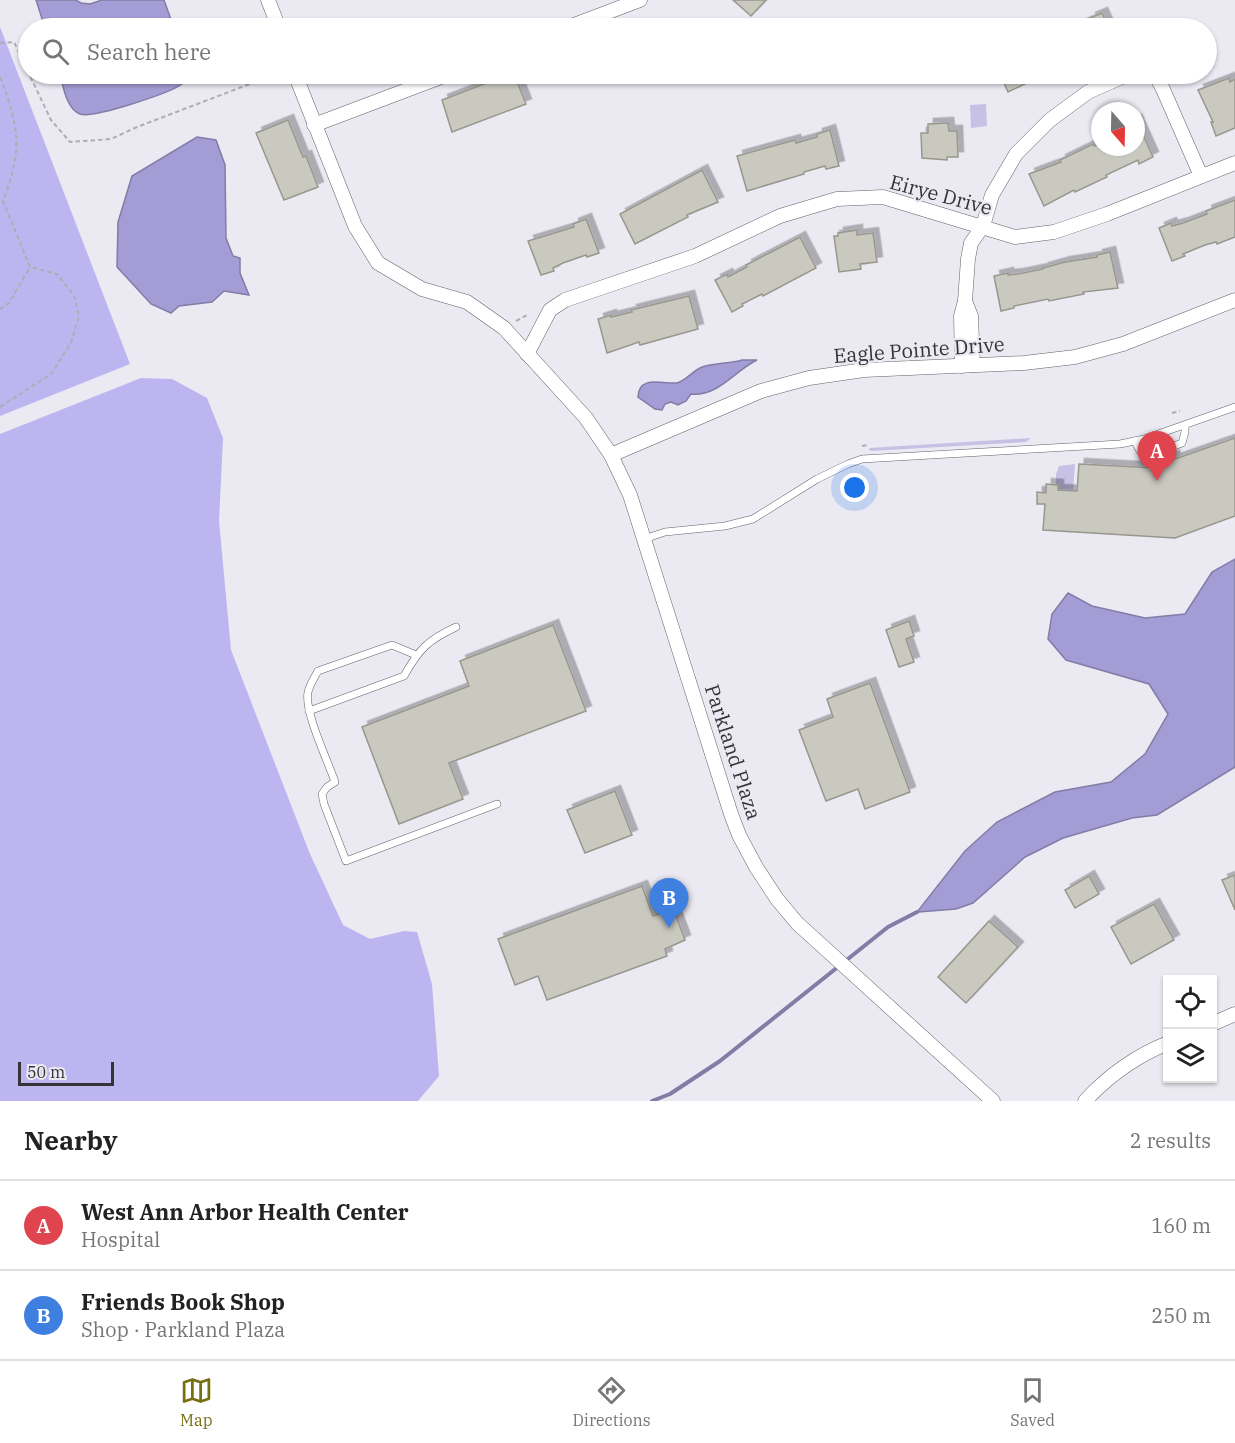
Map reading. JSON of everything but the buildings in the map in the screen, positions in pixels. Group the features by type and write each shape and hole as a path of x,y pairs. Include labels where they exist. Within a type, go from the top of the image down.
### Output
{"street":[{"path":"268,0 275,18"},
{"path":"591,18 631,2"},
{"name":"Parkland Plaza","path":"299,84 355,226 378,263 422,289 467,303 504,327 572,401 611,455 630,495 739,835 777,900 829,954 993,1101"},
{"path":"314,125 423,84"},
{"path":"967,365 971,316 965,301 968,259 971,243 982,226 992,195 1016,154 1050,120 1088,92 1106,84"},
{"path":"1160,84 1201,177"},
{"name":"Eirye Drive","path":"527,354 550,310 565,300 695,256 780,216 825,202 837,199 883,197 1015,237 1054,232 1107,214 1235,163"},
{"name":"Eagle Pointe Drive","path":"611,455 761,391 809,378 864,370 1024,363 1075,357 1123,344 1235,300"},
{"path":"1217,1022 1235,1014"},
{"path":"1085,1101 1100,1084 1124,1066 1163,1045"}],"lane":[{"path":"644,539 665,532 725,526 753,519 817,479 862,459 1119,444 1135,441 1235,407"},
{"path":"1135,441 1141,453 1151,456 1182,444 1185,425"},
{"path":"309,711 404,676 416,655 438,636 456,627"},
{"path":"416,655 392,645 318,671 312,681 308,694 309,711 335,782 322,794 346,861 497,804"}],"path":[{"path":"0,43 14,42 18,50"},
{"path":"0,77 13,109 17,150 12,179 2,201 30,267"},
{"path":"34,84 51,120 70,142 111,139 250,84"},
{"path":"0,309 9,303 30,267"},
{"path":"0,407 51,374 71,343 79,316 74,296 57,274 30,267"},
{"path":"1172,413 1180,411"},
{"path":"862,446 869,446"}],"shaded area":[{"path":"36,0 76,0 90,4 102,0 164,0 170,18 42,18"},
{"path":"0,27 18,74 18,84 22,84 130,364 0,416"},
{"path":"63,84 182,84 131,104 87,115 75,111 66,96"},
{"path":"986,104 987,126 971,128 970,105"},
{"path":"197,137 216,140 225,165 226,238 233,256 240,258 240,273 249,295 224,291 212,302 179,306 171,313 151,304 117,267 118,222 132,176"},
{"path":"757,360 718,387 709,392 691,394 686,401 678,405 671,402 665,404 662,410 655,409 638,397 639,390 647,383 679,383 704,366"},
{"path":"141,378 172,379 207,398 223,438 219,521 231,650 310,854 343,925 370,939 404,931 417,932 432,984 439,1076 418,1101 0,1101 0,434"},
{"path":"1031,438 1026,442 871,451 869,449 869,448"},
{"path":"1075,464 1073,491 1056,490 1056,474 1059,466"},
{"path":"1235,559 1235,767 1157,815 1132,818 1063,838 1025,857 973,903 956,909 917,912 965,851 997,822 1055,792 1111,782 1145,754 1168,714 1149,684 1066,660 1048,639 1052,614 1068,593 1092,606 1145,618 1185,614 1212,572"}],"waterway":[{"path":"652,1101 670,1094 720,1061 888,927 917,912"}],"place":[{"name":"West Ann Arbor Health Center","path":"1157,481"},
{"name":"Friends Book Shop","path":"669,928"}]}
